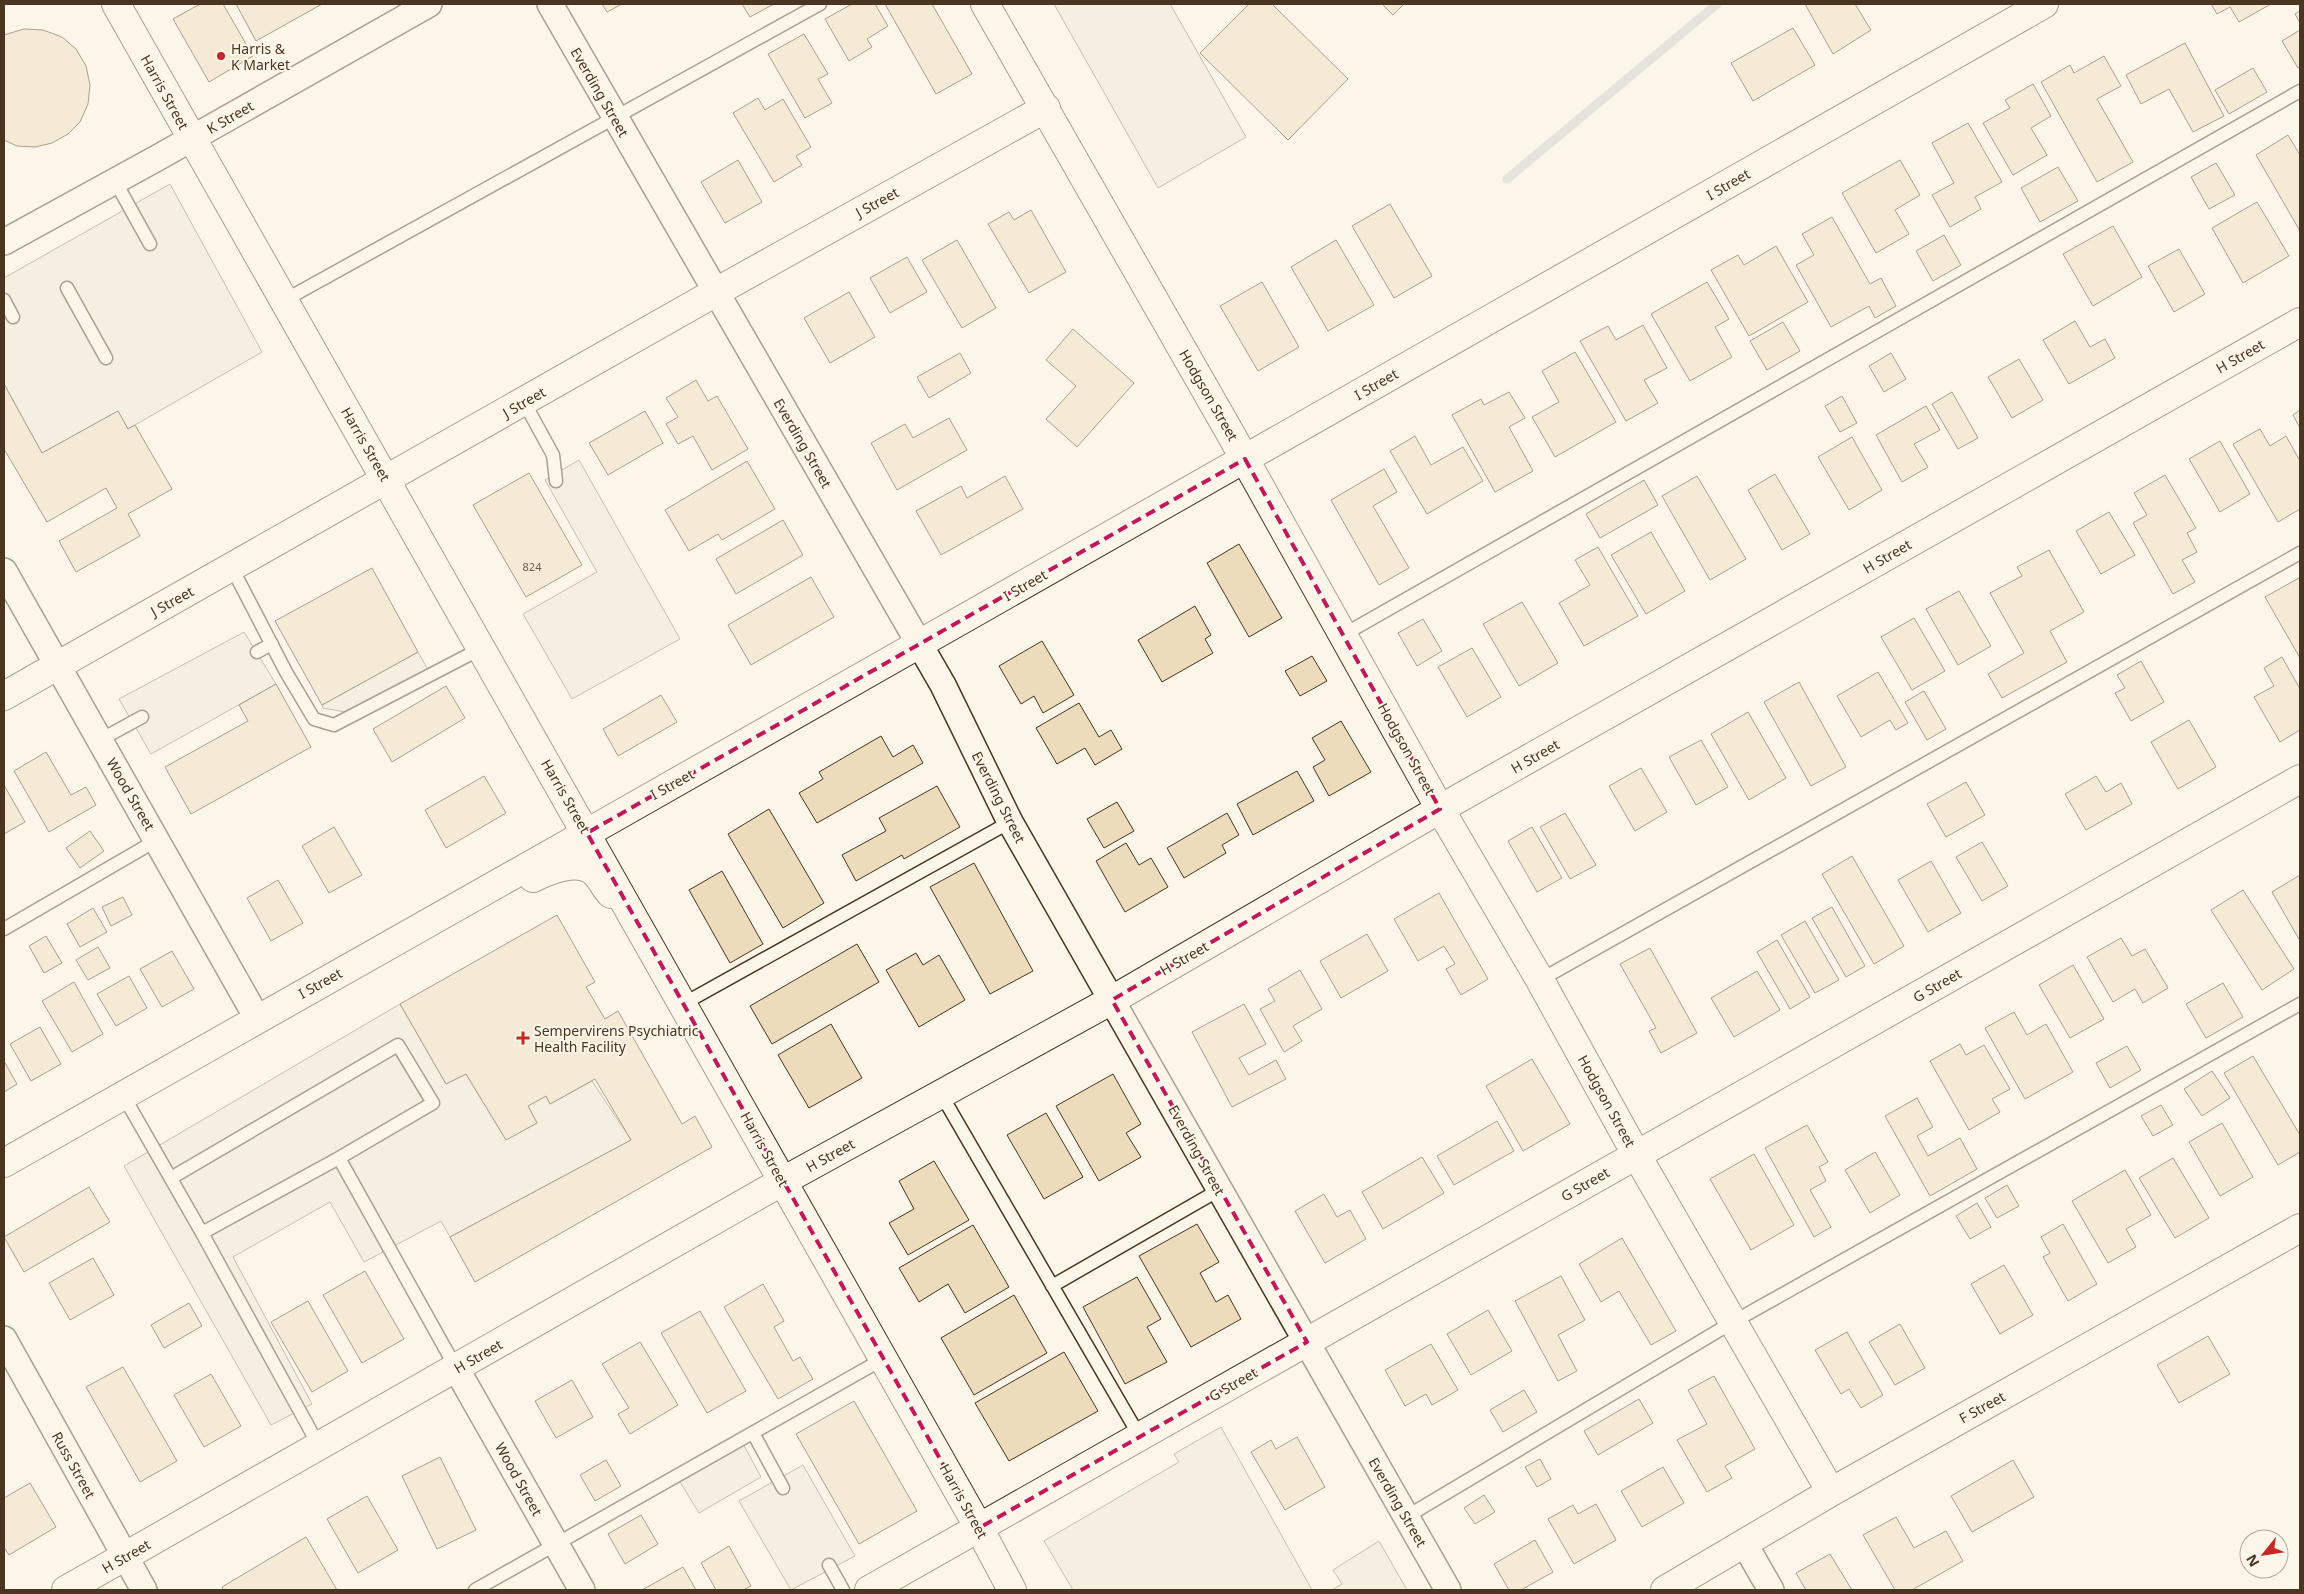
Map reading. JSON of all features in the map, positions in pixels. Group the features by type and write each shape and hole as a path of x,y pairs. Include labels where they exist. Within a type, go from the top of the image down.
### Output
{"street":[{"name":"Harris Street","path":"116,4 587,833 979,1528 1012,1590"},
{"name":"K Street","path":"4,242 192,139 428,4"},
{"name":"Everding Street","path":"550,4 943,685 1010,822 1448,1590"},
{"name":"Hodgson Street","path":"985,4 1245,459 1440,809 1540,980 1636,1154 1831,1492"},
{"name":"I Street","path":"4,1163 257,1018 919,645 2044,4"},
{"name":"J Street","path":"4,696 716,292 1046,108"},
{"name":"H Street","path":"66,1590 783,1181 1112,1000 1440,809 2300,322"},
{"name":"Wood Street","path":"4,571 257,1018"},
{"name":"G Street","path":"869,1590 2300,778"},
{"path":"473,897 501,895 540,874 565,866 583,867 594,872 604,887 630,910"},
{"name":"F Street","path":"1665,1590 1831,1492 2300,1228"},
{"name":"Russ Street","path":"4,1339 144,1590"},
{"name":"Wood Street","path":"456,1368 582,1590"},
{"path":"1744,1544 1771,1590"}],"lane":[{"path":"283,300 820,4"},
{"path":"1343,635 2300,91"},
{"path":"116,181 150,244"},
{"path":"67,288 106,358"},
{"path":"4,300 13,317"},
{"path":"524,402 553,455 556,481"},
{"path":"1540,980 2300,553"},
{"path":"232,568 314,719 334,725 482,648"},
{"path":"257,652 272,644"},
{"path":"100,740 142,717"},
{"path":"683,1004 1010,822"},
{"path":"4,929 157,840"},
{"path":"1406,1517 1734,1322 2300,1004"},
{"path":"171,1178 398,1045 433,1103 338,1158 202,1232"},
{"path":"941,1094 1140,1437"},
{"path":"123,1095 202,1232 319,1446"},
{"path":"338,1158 456,1368"},
{"path":"1052,1286 1219,1190"},
{"path":"475,1590 883,1359"},
{"path":"753,1434 783,1488"},
{"path":"830,1565 843,1590"}],"highlighted area":[{"path":"1245,459 1440,809 1112,1000 1307,1342 979,1528 587,833"}],"shaded area":[{"path":"1054,4 1170,4 1246,137 1158,188"},
{"path":"170,184 262,352 128,429 118,411 42,453 4,384 4,278"},
{"path":"579,460 680,639 572,699 523,614 597,572 545,480"},
{"path":"244,632 276,684 151,754 119,699"},
{"path":"418,652 431,675 356,714 323,708 322,705"},
{"path":"400,1004 446,1084 466,1074 506,1140 537,1123 528,1106 546,1096 550,1104 592,1081 631,1140 450,1237 441,1221 364,1262 330,1202 233,1257 312,1404 271,1425 124,1166"},
{"path":"1221,1427 1312,1590 1073,1590 1044,1541 1179,1462 1174,1454"},
{"path":"741,1440 761,1477 699,1513 677,1477"},
{"path":"803,1465 855,1556 791,1590 739,1501"},
{"path":"1379,1541 1407,1590 1332,1590 1342,1584 1333,1570"}],"building":[{"path":"200,4 223,4 253,56 209,82 173,19"},
{"path":"236,4 322,4 256,41"},
{"path":"602,4 622,4 607,12"},
{"path":"742,4 774,4 750,17"},
{"path":"852,4 875,4 888,26 867,39 872,47 849,61 825,19"},
{"path":"885,4 932,4 972,74 936,94"},
{"path":"1249,4 1272,4 1348,79 1288,140 1200,53"},
{"path":"1382,4 1404,4 1393,15"},
{"path":"1805,4 1855,4 1871,30 1833,54"},
{"path":"2211,4 2271,4 2239,22 2230,7 2217,14"},
{"path":"2300,11 2300,23 2295,14"},
{"path":"1793,28 1815,65 1753,101 1731,63"},
{"path":"24,29 43,30 62,37 76,49 86,66 90,85 88,104 80,122 68,134 52,143 35,147 17,146 4,140 4,35"},
{"path":"2300,30 2300,67 2298,68 2282,41"},
{"path":"804,34 828,74 818,79 832,103 805,118 768,54"},
{"path":"2185,43 2224,116 2193,132 2169,89 2141,104 2126,75"},
{"path":"2104,56 2121,86 2097,99 2133,162 2097,182 2041,82 2070,65 2074,73"},
{"path":"2253,68 2267,92 2229,114 2215,90"},
{"path":"2033,84 2051,116 2031,128 2047,155 2013,175 1983,123 2010,108 2005,100"},
{"path":"758,98 765,110 783,99 811,147 796,156 802,165 774,182 733,113"},
{"path":"1968,123 2002,182 1975,197 1981,209 1950,227 1932,195 1954,183 1932,143"},
{"path":"2288,135 2300,155 2300,231 2256,155"},
{"path":"738,160 762,202 725,223 701,182"},
{"path":"1900,160 1920,195 1895,210 1909,234 1876,253 1842,193"},
{"path":"2216,163 2235,195 2209,209 2191,177"},
{"path":"2058,167 2078,201 2040,222 2021,188"},
{"path":"2257,202 2289,256 2243,283 2212,228"},
{"path":"1390,204 1432,276 1394,298 1352,226"},
{"path":"1031,210 1066,272 1029,293 988,224 1009,212 1014,220"},
{"path":"1832,217 1870,284 1881,278 1896,306 1875,318 1869,306 1831,327 1796,265 1814,255 1802,234"},
{"path":"2113,226 2142,277 2093,306 2063,254"},
{"path":"1944,235 1961,265 1933,281 1916,251"},
{"path":"957,240 996,308 962,328 922,260"},
{"path":"1336,240 1374,305 1328,331 1291,267"},
{"path":"1776,246 1808,302 1749,336 1711,270 1738,255 1744,265"},
{"path":"2179,249 2205,294 2174,312 2148,266"},
{"path":"907,257 927,292 890,313 870,278"},
{"path":"1262,282 1299,347 1258,371 1220,306"},
{"path":"1707,282 1729,319 1715,327 1732,357 1690,381 1651,314"},
{"path":"849,292 875,337 830,363 804,318"},
{"path":"2075,321 2090,347 2105,339 2115,358 2069,384 2043,340"},
{"path":"1783,322 1800,351 1767,370 1750,341"},
{"path":"1643,325 1667,368 1644,380 1658,403 1626,421 1580,341 1608,326 1616,340"},
{"path":"1073,329 1134,383 1077,447 1046,419 1076,386 1046,360"},
{"path":"1575,352 1616,422 1555,457 1532,417 1559,402 1542,371"},
{"path":"960,353 971,373 929,398 917,377"},
{"path":"1891,353 1906,379 1884,392 1869,366"},
{"path":"2019,359 2043,400 2012,418 1988,377"},
{"path":"696,380 708,401 717,396 748,449 712,470 693,436 678,444 666,424 678,417 666,398"},
{"path":"4,384 42,453 118,411 128,429 135,425 172,489 128,514 140,536 76,572 59,541 117,508 106,488 47,522 4,449"},
{"path":"1509,392 1525,418 1509,427 1533,471 1495,492 1452,415 1481,399 1484,405"},
{"path":"1952,392 1978,438 1958,449 1932,404"},
{"path":"1842,396 1857,423 1840,432 1825,406"},
{"path":"1926,406 1940,430 1914,444 1928,467 1902,482 1876,435"},
{"path":"2300,410 2300,428 2293,415"},
{"path":"645,411 663,443 608,475 589,443"},
{"path":"949,418 967,450 897,490 871,443 905,424 913,438"},
{"path":"2260,429 2270,446 2286,436 2300,461 2300,509 2278,522 2233,444"},
{"path":"1415,436 1431,465 1463,447 1483,481 1427,514 1390,451"},
{"path":"1852,437 1882,490 1849,510 1818,457"},
{"path":"2220,441 2250,494 2220,512 2189,459"},
{"path":"747,461 775,509 722,540 718,534 689,551 665,510"},
{"path":"1384,469 1397,492 1373,506 1409,568 1379,585 1331,500"},
{"path":"529,473 582,565 526,597 473,505"},
{"path":"1775,474 1810,534 1782,550 1748,490"},
{"path":"2165,475 2196,528 2187,533 2197,552 2182,560 2195,582 2173,594 2133,523 2147,515 2134,493"},
{"path":"1005,476 1023,509 941,555 916,511 961,486 967,498"},
{"path":"1697,476 1746,559 1710,580 1662,496"},
{"path":"1644,480 1658,505 1600,538 1586,514"},
{"path":"2109,512 2135,555 2101,574 2076,531"},
{"path":"783,520 803,555 736,594 716,559"},
{"path":"1651,532 1685,591 1646,614 1611,555"},
{"path":"1239,544 1282,618 1249,637 1207,563"},
{"path":"1598,547 1638,616 1584,646 1559,603 1590,585 1575,560"},
{"path":"2049,550 2084,612 2050,631 2067,662 2002,698 1988,674 2024,653 1990,593 2022,576 2017,567"},
{"path":"372,568 418,652 322,705 275,621"},
{"path":"811,577 834,617 751,665 728,625"},
{"path":"2299,578 2300,580 2300,658 2265,597"},
{"path":"1959,591 1991,646 1958,665 1926,609"},
{"path":"1522,602 1558,663 1519,686 1483,624"},
{"path":"1195,606 1211,635 1205,639 1213,653 1162,682 1138,640"},
{"path":"1914,618 1945,671 1912,690 1881,637"},
{"path":"1423,619 1442,651 1417,666 1398,633"},
{"path":"1042,641 1074,695 1043,713 1034,696 1021,704 999,666"},
{"path":"1472,648 1501,697 1467,717 1438,667"},
{"path":"1312,656 1327,681 1300,696 1285,671"},
{"path":"2282,657 2300,689 2300,730 2280,742 2254,697 2274,686 2264,668"},
{"path":"2141,661 2164,702 2131,721 2115,693 2125,688 2117,675"},
{"path":"1878,672 1908,723 1896,730 1890,720 1861,737 1837,696"},
{"path":"1799,682 1846,767 1811,786 1764,702"},
{"path":"276,684 311,747 191,814 165,767 248,721 239,705"},
{"path":"446,686 465,718 392,762 373,729"},
{"path":"1924,691 1946,729 1927,740 1905,702"},
{"path":"661,695 677,722 618,756 603,729"},
{"path":"1079,703 1099,737 1111,730 1122,749 1095,765 1085,748 1057,764 1036,728"},
{"path":"1748,712 1786,778 1749,800 1711,734"},
{"path":"2189,720 2216,767 2178,789 2151,742"},
{"path":"1341,721 1371,772 1329,796 1313,767 1325,760 1312,738"},
{"path":"881,736 893,757 913,745 923,763 817,823 799,793 823,779 819,772"},
{"path":"1701,740 1728,787 1696,805 1669,757"},
{"path":"46,752 71,795 86,787 96,805 49,832 14,771"},
{"path":"1641,768 1667,812 1635,831 1609,786"},
{"path":"1297,771 1314,801 1253,835 1237,804"},
{"path":"484,776 506,813 446,848 425,810"},
{"path":"2096,776 2106,792 2121,783 2132,804 2086,830 2065,794"},
{"path":"1966,782 1985,815 1946,837 1927,804"},
{"path":"4,785 25,822 4,834"},
{"path":"937,786 960,827 904,859 902,855 856,881 842,855 886,831 879,818"},
{"path":"1117,802 1134,831 1104,848 1087,819"},
{"path":"769,809 824,903 783,928 728,834"},
{"path":"1227,813 1239,835 1222,845 1226,853 1184,878 1167,848"},
{"path":"1565,813 1596,865 1570,879 1540,827"},
{"path":"334,827 362,875 329,893 302,846"},
{"path":"1532,827 1562,878 1537,892 1508,841"},
{"path":"90,831 104,851 80,868 66,848"},
{"path":"1982,842 2008,886 1982,901 1956,857"},
{"path":"1126,843 1139,865 1151,858 1168,887 1125,912 1096,861"},
{"path":"1852,856 1904,946 1874,964 1822,874"},
{"path":"1931,861 1961,913 1928,932 1898,880"},
{"path":"974,863 1033,971 990,994 930,887"},
{"path":"722,871 763,944 730,963 689,890"},
{"path":"2300,875 2300,941 2272,892"},
{"path":"278,880 303,923 271,941 247,898"},
{"path":"2243,890 2294,969 2262,990 2211,910"},
{"path":"1439,893 1488,979 1461,995 1446,969 1455,964 1444,946 1418,961 1394,919"},
{"path":"123,897 132,915 111,926 102,907"},
{"path":"1832,907 1865,966 1846,977 1812,918"},
{"path":"93,908 107,932 80,947 67,924"},
{"path":"557,915 595,982 586,987 605,1019 618,1011 682,1124 695,1116 712,1147 475,1282 450,1237 631,1140 595,1079 550,1104 546,1096 528,1106 537,1123 506,1140 466,1074 446,1084 400,1004"},
{"path":"1805,921 1839,980 1815,993 1781,935"},
{"path":"1367,934 1388,971 1341,998 1320,961"},
{"path":"46,936 62,963 44,973 29,946"},
{"path":"2121,938 2132,956 2145,949 2168,988 2143,1003 2135,989 2113,1002 2087,957"},
{"path":"1777,940 1810,997 1790,1009 1757,952"},
{"path":"857,944 879,982 772,1044 750,1006"},
{"path":"98,947 110,968 88,980 76,960"},
{"path":"1650,948 1697,1033 1661,1053 1649,1031 1656,1028 1620,964"},
{"path":"172,951 194,989 162,1007 140,969"},
{"path":"916,953 923,965 939,955 965,1000 919,1027 886,970"},
{"path":"2073,965 2104,1019 2070,1038 2039,985"},
{"path":"1300,970 1322,1009 1293,1026 1302,1041 1284,1052 1260,1009 1275,1001 1268,989"},
{"path":"1757,971 1780,1010 1734,1037 1711,998"},
{"path":"129,976 147,1008 116,1026 97,994"},
{"path":"74,982 103,1034 72,1052 42,1001"},
{"path":"2223,983 2243,1017 2206,1038 2186,1004"},
{"path":"1244,1004 1266,1044 1239,1058 1249,1075 1276,1060 1286,1079 1232,1107 1192,1032"},
{"path":"2014,1012 2027,1035 2046,1024 2073,1072 2025,1099 1985,1028"},
{"path":"831,1024 862,1078 809,1108 778,1055"},
{"path":"40,1027 61,1064 31,1081 10,1044"},
{"path":"1960,1044 1966,1055 1984,1045 2010,1089 1992,1099 2000,1112 1969,1130 1930,1061"},
{"path":"2127,1046 2141,1070 2110,1088 2096,1063"},
{"path":"2253,1056 2300,1135 2300,1152 2278,1165 2224,1073"},
{"path":"1532,1059 1570,1124 1523,1151 1486,1086"},
{"path":"4,1061 17,1084 4,1092"},
{"path":"2212,1071 2230,1098 2202,1116 2184,1089"},
{"path":"1113,1074 1141,1124 1126,1133 1141,1157 1099,1181 1056,1106"},
{"path":"1917,1098 1933,1127 1917,1136 1928,1156 1960,1138 1977,1169 1930,1196 1885,1116"},
{"path":"2161,1105 2173,1125 2153,1136 2141,1116"},
{"path":"1046,1113 1083,1177 1044,1199 1007,1135"},
{"path":"1497,1121 1514,1151 1454,1185 1437,1156"},
{"path":"2222,1123 2253,1177 2220,1196 2189,1142"},
{"path":"1807,1125 1828,1162 1819,1167 1826,1181 1810,1190 1831,1227 1814,1237 1765,1148"},
{"path":"1875,1152 1900,1195 1870,1213 1845,1170"},
{"path":"1754,1154 1794,1225 1751,1250 1710,1179"},
{"path":"1422,1157 1444,1193 1383,1229 1362,1192"},
{"path":"2173,1158 2209,1218 2175,1238 2139,1178"},
{"path":"934,1161 969,1220 908,1255 889,1223 914,1209 899,1181"},
{"path":"2125,1170 2151,1215 2126,1229 2136,1247 2108,1263 2072,1201"},
{"path":"2007,1185 2019,1206 1997,1218 1985,1198"},
{"path":"89,1187 110,1222 24,1272 4,1237"},
{"path":"1324,1194 1337,1217 1350,1210 1366,1239 1325,1263 1295,1211"},
{"path":"1977,1203 1991,1227 1970,1239 1956,1216"},
{"path":"1197,1224 1219,1262 1200,1273 1216,1302 1228,1295 1241,1319 1191,1347 1139,1256"},
{"path":"2063,1224 2097,1284 2068,1301 2043,1257 2050,1253 2041,1237"},
{"path":"973,1225 1009,1287 965,1313 948,1284 919,1302 899,1268"},
{"path":"1622,1238 1676,1331 1651,1345 1619,1291 1601,1302 1579,1264"},
{"path":"93,1258 114,1295 70,1320 49,1283"},
{"path":"2004,1265 2033,1315 2000,1334 1971,1284"},
{"path":"365,1271 404,1339 362,1363 323,1295"},
{"path":"1561,1276 1585,1320 1558,1335 1577,1371 1558,1381 1515,1301"},
{"path":"1137,1277 1161,1319 1147,1327 1167,1362 1125,1384 1083,1307"},
{"path":"763,1284 784,1321 774,1327 793,1361 800,1357 813,1379 778,1399 724,1307"},
{"path":"1014,1295 1047,1353 974,1395 941,1338"},
{"path":"308,1301 348,1371 312,1392 271,1322"},
{"path":"189,1303 202,1326 164,1348 151,1325"},
{"path":"1488,1310 1512,1351 1471,1375 1447,1334"},
{"path":"700,1311 746,1391 707,1413 661,1333"},
{"path":"1900,1324 1925,1368 1895,1385 1869,1342"},
{"path":"1847,1332 1883,1395 1861,1408 1849,1389 1841,1394 1815,1350"},
{"path":"2208,1336 2230,1374 2179,1403 2157,1365"},
{"path":"640,1342 678,1405 630,1434 618,1414 629,1408 602,1364"},
{"path":"1431,1344 1458,1390 1432,1405 1426,1394 1405,1406 1385,1370"},
{"path":"1064,1352 1098,1411 1009,1461 975,1403"},
{"path":"123,1367 177,1461 140,1482 86,1387"},
{"path":"211,1374 241,1426 204,1447 174,1395"},
{"path":"1714,1376 1755,1449 1725,1466 1732,1478 1707,1492 1677,1440 1707,1424 1688,1390"},
{"path":"572,1380 593,1417 556,1438 535,1401"},
{"path":"1524,1390 1537,1412 1503,1432 1490,1410"},
{"path":"1639,1399 1653,1423 1598,1455 1584,1431"},
{"path":"854,1401 917,1511 859,1544 796,1434"},
{"path":"1297,1437 1325,1487 1285,1510 1251,1452 1271,1440 1276,1449"},
{"path":"440,1457 476,1530 437,1549 402,1476"},
{"path":"1540,1459 1551,1479 1537,1487 1525,1467"},
{"path":"606,1460 621,1486 595,1501 580,1475"},
{"path":"2013,1460 2034,1497 1972,1532 1951,1496"},
{"path":"1663,1467 1684,1503 1642,1527 1621,1491"},
{"path":"30,1483 56,1527 9,1555 4,1547 4,1498"},
{"path":"1484,1495 1495,1512 1475,1524 1464,1508"},
{"path":"367,1496 398,1550 358,1573 327,1519"},
{"path":"1596,1504 1616,1540 1574,1564 1548,1519 1573,1505 1578,1514"},
{"path":"641,1515 658,1544 625,1564 608,1534"},
{"path":"1896,1517 1914,1548 1946,1531 1963,1561 1912,1590 1895,1590 1863,1535"},
{"path":"306,1537 337,1590 223,1590 222,1587"},
{"path":"1535,1540 1553,1572 1521,1590 1509,1590 1494,1564"},
{"path":"729,1546 751,1586 743,1590 716,1590 701,1563"},
{"path":"1830,1554 1852,1590 1806,1590 1796,1573"},
{"path":"683,1567 696,1590 642,1590"}],"waterway":[{"path":"1507,179 1717,4"}],"place":[{"name":"Harris & K Market","path":"221,56"},
{"name":"Sempervirens Psychiatric Health Facility","path":"523,1038"}]}
